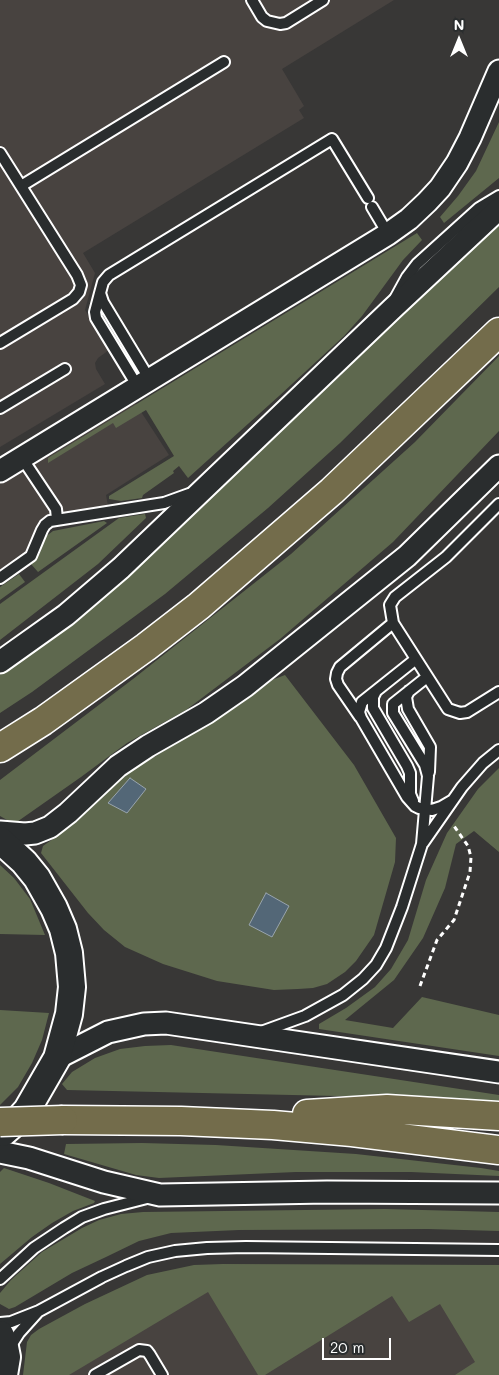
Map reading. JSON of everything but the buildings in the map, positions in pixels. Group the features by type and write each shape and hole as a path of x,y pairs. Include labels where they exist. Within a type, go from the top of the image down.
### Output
{"highway":[{"path":"0,748 51,716 199,606 332,491 499,332"},
{"path":"181,1121 387,1109 499,1116"},
{"path":"0,1122 63,1120 181,1121 273,1125 352,1132 499,1150"}],"street":[{"path":"0,472 388,234 412,216 440,188 457,163 499,71"},
{"path":"0,662 66,615 121,568 499,209"},
{"path":"0,832 35,833 50,827 68,813 118,766 245,686 407,556 499,466"},
{"path":"0,840 24,862 37,878 54,908 63,929 72,987 68,1014 57,1058 26,1110 18,1120 0,1135"},
{"path":"57,1058 108,1032 144,1024 166,1023 499,1072"},
{"path":"0,1152 29,1158 104,1182 160,1195 327,1192 499,1193"}],"lane":[{"path":"252,0 262,17 267,21 280,24 286,23 322,0"},
{"path":"21,186 224,62"},
{"path":"144,383 96,318 95,312 103,282 109,275 332,139 388,234"},
{"path":"0,153 81,284 79,292 73,299 0,344"},
{"path":"392,309 398,292 417,264 479,208 499,196"},
{"path":"100,292 144,383"},
{"path":"0,408 65,369"},
{"path":"22,458 56,509 57,519"},
{"path":"0,578 31,556 45,524 57,519 164,504 206,486"},
{"path":"499,504 446,557 395,598 390,605 392,623 445,706 455,712 467,712 499,692"},
{"path":"392,623 340,667 336,679 338,685 361,718 407,797 420,808 432,810 453,800"},
{"path":"361,718 360,706 416,659"},
{"path":"426,677 393,704 393,713 425,765 428,776"},
{"path":"376,691 373,697 373,708 407,766 411,780 410,794 420,808"},
{"path":"409,691 406,697 408,709 430,747 428,776 420,808 422,844"},
{"path":"246,1035 273,1029 305,1016 343,995 363,979 376,965 386,948 402,907 422,844 453,800 483,763 499,750"},
{"path":"0,1279 34,1248 82,1217 104,1209 160,1195"},
{"path":"0,1323 11,1322 39,1311 102,1276 126,1266 175,1251 246,1247 499,1250"},
{"path":"4,1355 14,1339 39,1311"},
{"path":"95,1375 139,1350 150,1354 162,1375"}],"path":[{"path":"420,986 438,940 454,920 470,872 471,857 468,846 452,824 441,817"}],"shaded area":[{"path":"0,0 394,0 282,69 304,106 299,110 304,118 83,253 95,273 85,310 109,350 98,358 95,363 96,369 105,384 0,447"},
{"path":"134,401 169,455 106,495 110,517 55,527 45,532 33,559 0,582 0,484"},
{"path":"285,1272 499,1279 499,1375 47,1375 151,1303"}],"green space":[{"path":"499,122 499,178 444,223 440,217 476,171"},
{"path":"499,223 499,287 340,443 268,508 165,594 32,692 0,713 0,675 103,598 340,376 432,285"},
{"path":"417,233 422,240 403,260 362,316 344,336 188,478 179,466 173,471 174,473 143,495 142,498 121,501 109,499 109,496 174,456 146,410 116,428 113,423 48,463 48,458"},
{"path":"499,356 499,431 393,542 280,639 186,710 127,743 14,824 0,816 0,780 133,679 291,554 415,442"},
{"path":"145,514 146,518 98,564 0,640 0,604 119,518"},
{"path":"104,521 107,523 38,572 31,564 39,555 45,537 53,531"},
{"path":"19,574 25,582 0,600 0,587"},
{"path":"285,675 354,765 396,838 395,862 374,935 356,961 345,972 327,984 313,988 298,989 274,990 217,981 163,964 125,947 104,930 88,913 41,853 43,846 71,826 111,786 136,768 241,704 272,680"},
{"path":"499,768 499,852 474,831 456,844 445,888 423,938 394,980 345,1020 393,1028 422,997 499,1015 499,1056 319,1029 319,1024 346,1008 375,987 391,969 408,940 426,880 447,833 478,789"},
{"path":"0,865 14,878 30,899 45,935 0,934"},
{"path":"0,1010 49,1013 42,1040 32,1063 18,1087 0,1105"},
{"path":"171,1045 499,1095 499,1105 382,1097 67,1090 62,1084 72,1072 95,1058 120,1049"},
{"path":"142,1143 216,1145 356,1154 481,1168 499,1171 499,1176 411,1172 296,1172 159,1178 136,1175 64,1154 66,1144"},
{"path":"4,1168 95,1201 52,1223 0,1264 0,1172"},
{"path":"385,1209 499,1212 499,1231 428,1229 239,1230 171,1233 139,1241 72,1273 15,1307 9,1309 0,1304 0,1293 11,1280 42,1252 82,1228 99,1220 121,1214 143,1212"},
{"path":"194,1265 499,1265 499,1375 455,1375 475,1362 440,1304 409,1322 392,1296 265,1375 258,1375 208,1292 69,1375 23,1375 27,1342 31,1335 39,1329 85,1304 147,1275"}],"water":[{"path":"130,778 146,789 127,813 108,803"},
{"path":"266,893 289,906 272,937 249,925"}]}
